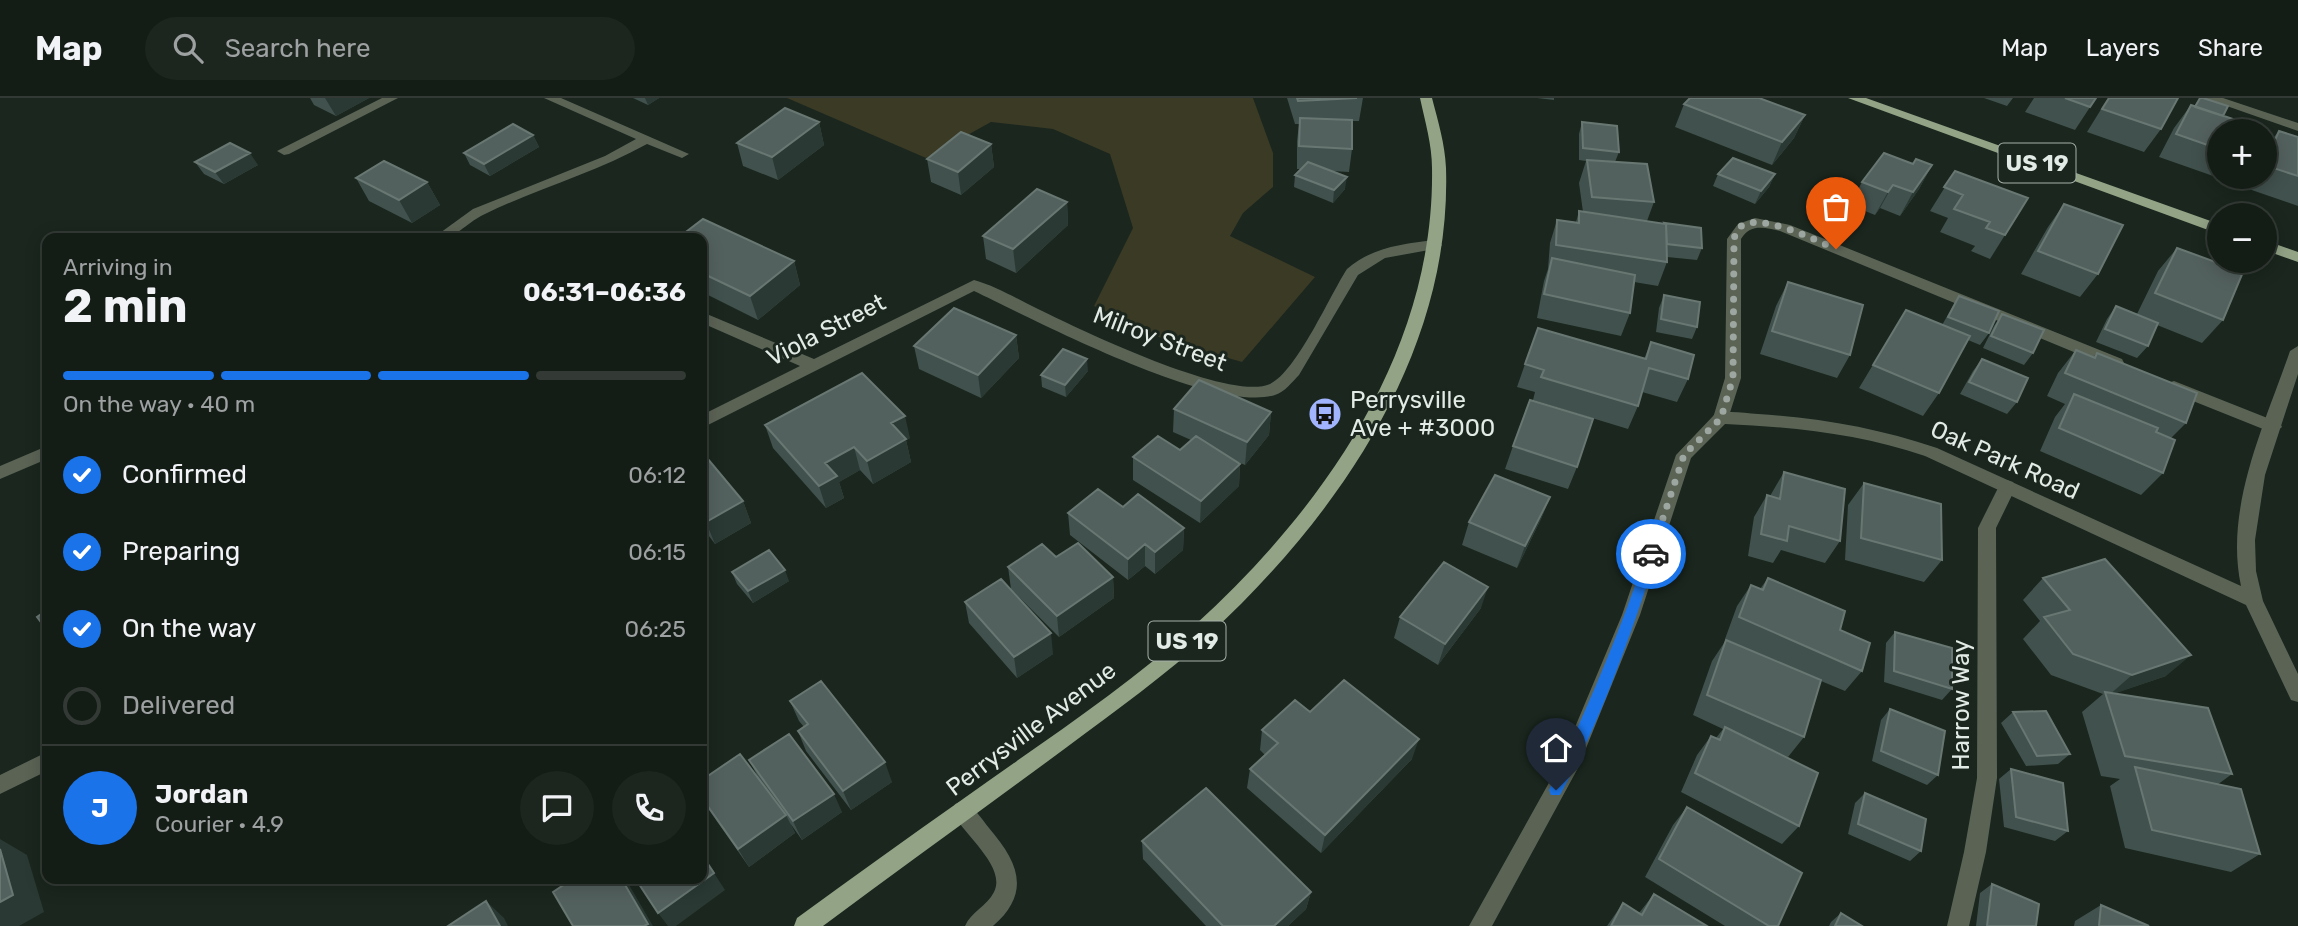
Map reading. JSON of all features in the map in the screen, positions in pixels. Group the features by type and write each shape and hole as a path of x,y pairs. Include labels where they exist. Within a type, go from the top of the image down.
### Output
{"main road":[{"name":"Perrysville Avenue","path":"804,926 1077,729 1203,629 1298,529 1371,425 1395,376 1418,317 1435,245 1439,167 1426,98"},
{"name":"US 19","path":"1854,98 2207,225"},
{"path":"2277,250 2298,257"}],"street":[{"path":"284,151 392,98"},
{"path":"550,98 682,154"},
{"path":"2210,98 2298,127"},
{"path":"447,233 478,212 610,159 646,139"},
{"path":"1480,926 1568,768 1631,615 1684,455 1721,418 1733,378 1734,239 1738,229 1747,223 1766,223 1785,228 2132,370"},
{"name":"Milroy Street","path":"974,285 1177,375 1239,393 1256,394 1271,391 1293,373 1352,272 1360,264 1387,252 1435,245"},
{"name":"Viola Street","path":"707,419 974,285"},
{"path":"707,319 813,365"},
{"path":"2298,351 2248,508 2245,550 2253,600 2298,694"},
{"path":"2158,380 2274,427"},
{"name":"Oak Park Road","path":"1721,418 1792,421 1892,437 2253,600"},
{"path":"0,473 42,454"},
{"name":"Harrow Way","path":"1958,926 1975,852 1987,778 1987,528 2007,487"},
{"path":"0,785 42,764"},
{"path":"962,811 1003,864 1009,889 1004,902 976,926"}],"green space":[{"path":"787,98 1253,98 1273,153 1273,187 1243,213 1230,236 1315,277 1242,362 1165,340 1094,306 1133,228 1110,154 1053,129 991,122 926,158"}],"building":[{"path":"1297,98 1357,98 1298,101"},
{"path":"1690,98 1759,98 1805,115 1782,142 1684,104"},
{"path":"2065,98 2096,98 2090,107"},
{"path":"2109,98 2178,98 2161,129 2102,109"},
{"path":"2200,98 2228,106 2223,116 2195,107"},
{"path":"2191,105 2233,119 2207,119 2207,145 2176,134"},
{"path":"785,108 819,122 772,157 737,143"},
{"path":"1300,118 1352,120 1352,149 1299,146"},
{"path":"1582,122 1617,126 1619,152 1583,148"},
{"path":"513,124 533,135 484,164 464,153"},
{"path":"2279,131 2298,137 2298,176 2277,169"},
{"path":"961,132 991,144 958,172 927,159"},
{"path":"230,143 250,153 215,172 195,162"},
{"path":"1884,153 1913,164 1916,159 1932,165 1913,192 1893,185 1888,192 1862,182"},
{"path":"1733,158 1775,174 1761,191 1718,174"},
{"path":"1587,160 1647,164 1654,202 1592,197"},
{"path":"384,161 427,182 399,200 356,178"},
{"path":"1308,162 1347,177 1334,190 1295,175"},
{"path":"1955,171 2028,198 2005,235 1986,228 1990,222 1954,209 1963,195 1944,187"},
{"path":"1037,189 1067,202 1013,249 983,236"},
{"path":"2064,204 2123,225 2098,274 2038,251"},
{"path":"1579,211 1666,224 1667,262 1556,245 1557,220 1579,223"},
{"path":"703,219 794,261 750,296 707,275 707,233 685,233"},
{"path":"1665,223 1701,228 1702,248 1667,244"},
{"path":"2177,248 2207,259 2207,273 2243,273 2223,320 2155,293"},
{"path":"1552,258 1635,275 1630,313 1544,294"},
{"path":"1788,282 1863,305 1850,355 1772,331"},
{"path":"1664,295 1700,302 1697,327 1661,319"},
{"path":"1959,296 1999,311 1989,333 1948,317"},
{"path":"2116,306 2158,323 2148,346 2105,329"},
{"path":"954,308 1016,335 978,375 914,346"},
{"path":"1906,310 1970,336 1939,393 1873,365"},
{"path":"2002,314 2044,330 2033,353 1991,336"},
{"path":"1538,328 1646,359 1651,342 1694,355 1688,379 1649,368 1638,406 1541,377 1544,370 1525,364"},
{"path":"1063,349 1087,359 1065,385 1041,375"},
{"path":"2076,350 2095,358 2097,353 2197,393 2186,423 2065,373"},
{"path":"1982,359 2028,378 2017,402 1969,382"},
{"path":"862,373 905,416 891,423 906,439 867,461 854,447 825,463 837,476 819,486 765,425"},
{"path":"1199,380 1271,412 1247,442 1174,409"},
{"path":"2074,394 2158,428 2156,432 2175,440 2163,473 2059,428"},
{"path":"1530,400 1593,419 1577,467 1513,446"},
{"path":"1158,436 1180,450 1196,436 1240,464 1201,501 1133,457"},
{"path":"707,458 743,501 707,521"},
{"path":"1784,472 1845,489 1840,541 1789,526 1787,541 1761,534 1767,495 1780,499"},
{"path":"1495,475 1550,497 1525,546 1469,522"},
{"path":"1864,483 1941,504 1942,560 1861,538"},
{"path":"1098,489 1123,507 1138,494 1184,528 1155,552 1145,544 1128,559 1068,513"},
{"path":"1078,543 1113,577 1057,616 1008,567 1042,544 1056,557"},
{"path":"769,550 785,570 748,591 732,572"},
{"path":"2105,559 2191,655 2132,675 2073,654 2044,617 2070,610 2043,578"},
{"path":"1444,562 1488,587 1445,644 1400,617"},
{"path":"1768,578 1845,611 1840,630 1870,643 1862,671 1739,617 1751,585 1763,590"},
{"path":"1001,579 1051,633 1014,657 965,602"},
{"path":"1895,632 1952,648 1952,689 1894,671"},
{"path":"1726,640 1821,680 1804,737 1707,695"},
{"path":"1344,680 1419,739 1325,835 1250,769 1278,743 1262,730 1295,700 1310,712"},
{"path":"821,681 885,762 843,791 798,731 808,724 790,701"},
{"path":"2105,692 2208,708 2232,774 2125,756"},
{"path":"1890,709 1945,731 1938,775 1881,751"},
{"path":"2046,711 2070,754 2037,756 2013,712"},
{"path":"1725,727 1818,773 1799,826 1695,773 1711,736 1720,740"},
{"path":"789,734 834,794 793,821 749,760"},
{"path":"740,754 786,815 738,849 707,805 707,777"},
{"path":"2135,767 2241,789 2260,854 2152,830"},
{"path":"2011,769 2063,783 2068,831 2016,817"},
{"path":"1206,788 1311,892 1274,926 1223,926 1142,841"},
{"path":"1865,793 1926,819 1921,851 1858,824"},
{"path":"1687,807 1802,873 1778,926 1769,926 1659,859"},
{"path":"0,849 13,895 0,902"},
{"path":"707,862 714,873 707,878"},
{"path":"565,884 625,884 648,924 573,926 553,892"},
{"path":"639,884 699,884 658,913"},
{"path":"1992,884 2039,904 2036,926 1987,926"},
{"path":"1654,894 1707,926 1611,926 1623,903 1642,915"},
{"path":"486,901 500,926 448,926"},
{"path":"2101,905 2149,926 2099,926"},
{"path":"1841,913 1862,926 1835,926"}],"way so far":[{"path":"1651,554 1684,455 1721,418 1733,378 1734,239 1738,229 1747,223 1766,223 1836,249"}],"place":[{"name":"Perrysville Ave + #3000","path":"1325,414"}],"route":[{"path":"1556,790 1568,768 1631,615 1651,554"}]}
